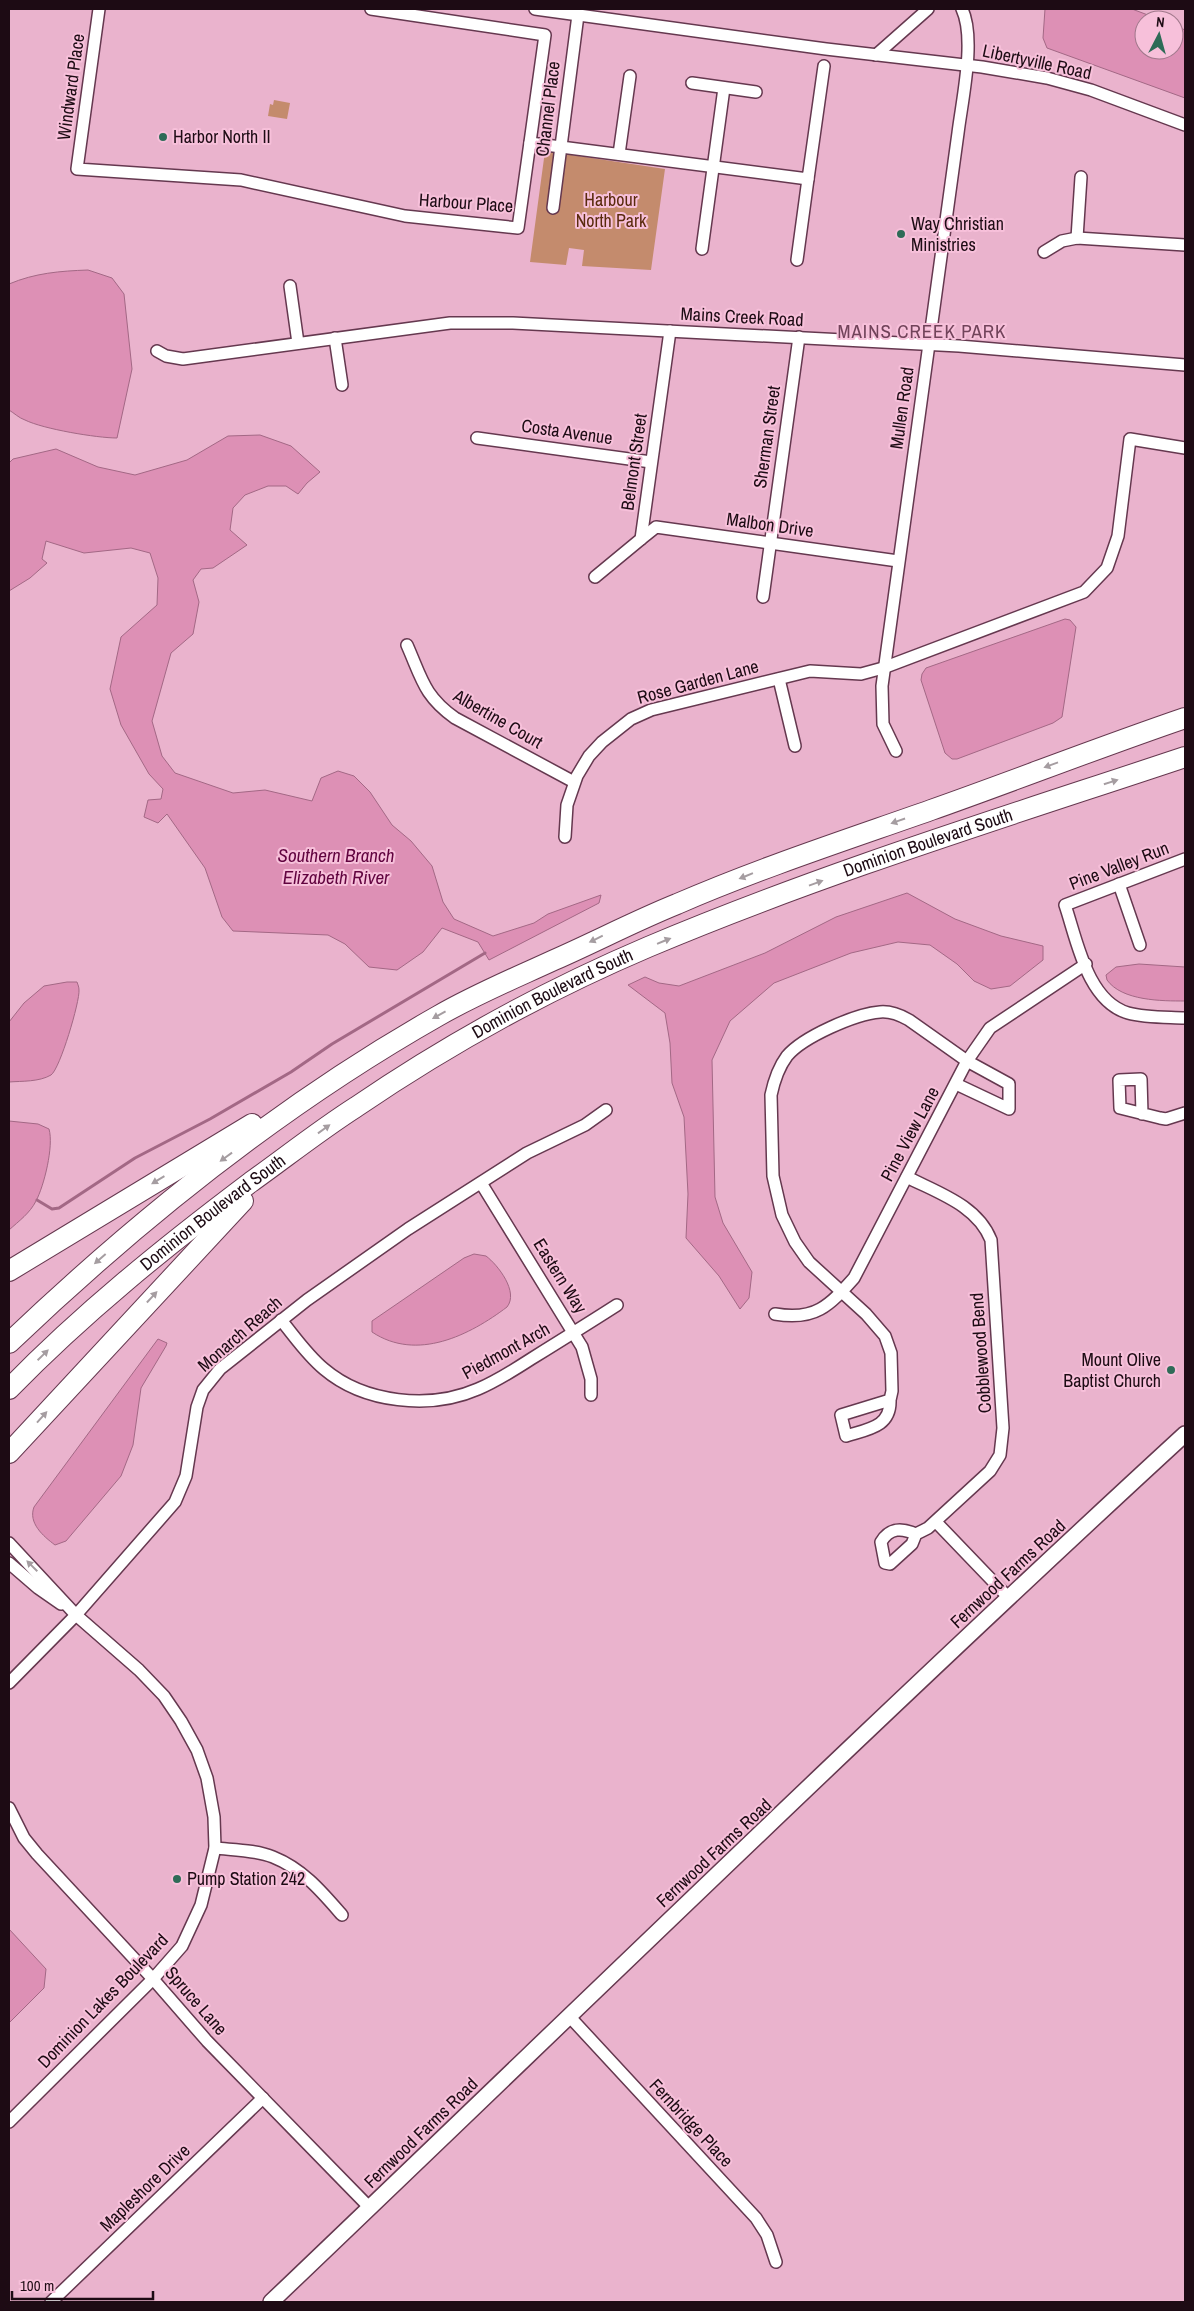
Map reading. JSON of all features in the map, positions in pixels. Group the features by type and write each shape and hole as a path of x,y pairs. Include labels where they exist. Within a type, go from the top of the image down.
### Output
{"highway":[{"path":"1097,748 1185,711"},
{"name":"Dominion Boulevard South","path":"9,1343 148,1217 204,1173 322,1086 441,1014 504,981 556,960 600,937 755,873 1097,748 1185,718"},
{"name":"Dominion Boulevard South","path":"9,1389 73,1326 125,1281 178,1237 284,1158 356,1106 454,1046 541,998 645,948 784,894 961,831 1185,757"},
{"path":"9,1271 228,1138 322,1086"},
{"path":"9,1453 284,1158"}],"street":[{"name":"Windward Place","path":"77,169 99,9"},
{"name":"Harbour Place","path":"77,169 241,180 405,216 518,228 545,35 371,9"},
{"name":"Libertyville Road","path":"535,9 876,55 966,65 1067,82 1185,125"},
{"path":"876,55 928,9"},
{"name":"Mullen Road","path":"896,751 883,724 883,668 966,65 968,31 962,9"},
{"name":"Channel Place","path":"553,208 578,15"},
{"path":"797,260 824,66"},
{"path":"619,154 630,76"},
{"path":"692,83 756,92"},
{"path":"702,249 724,88"},
{"path":"530,143 808,179"},
{"path":"1077,238 1082,177"},
{"path":"1044,252 1062,241 1077,238 1185,245"},
{"path":"290,286 298,343"},
{"name":"Mains Creek Road","path":"156,351 166,356 183,359 466,322 928,344 1185,365"},
{"name":"Belmont Street","path":"641,539 670,331"},
{"name":"Sherman Street","path":"763,597 799,337"},
{"path":"335,338 342,385"},
{"name":"Costa Avenue","path":"477,438 651,462"},
{"name":"Rose Garden Lane","path":"565,837 567,805 574,782 589,756 602,742 631,719 651,710 810,671 861,674 883,668 1084,592 1107,568 1118,536 1130,439 1185,448"},
{"name":"Malbon Drive","path":"641,539 656,527 898,561"},
{"path":"595,577 641,539"},
{"name":"Albertine Court","path":"407,645 428,693 438,705 456,718 574,782"},
{"path":"779,679 795,746"},
{"name":"Pine Valley Run","path":"1086,964 1065,905 1185,859"},
{"path":"1119,884 1140,944"},
{"path":"1086,964 1091,979 1100,993 1116,1008 1140,1016 1185,1018"},
{"name":"Pine View Lane","path":"775,1314 800,1316 816,1312 834,1300 854,1278 967,1062 990,1028 1086,964"},
{"path":"890,1400 892,1391 891,1353 885,1336 879,1326 821,1275 802,1253 789,1230 776,1196 772,1162 771,1095 780,1067 787,1056 807,1039 869,1013 882,1012 899,1015 909,1020 967,1062 1008,1084 1009,1109 956,1084"},
{"name":"Monarch Reach","path":"9,1684 76,1614 176,1502 186,1476 193,1426 203,1390 220,1369 307,1300 408,1229 527,1153 585,1125 606,1110"},
{"path":"1142,1114 1166,1118 1185,1113"},
{"name":"Cobblewood Bend","path":"907,1176 974,1213 986,1229 992,1245 1003,1443 997,1461 990,1471 936,1522 916,1534"},
{"name":"Eastern Way","path":"481,1183 574,1332 588,1362 591,1395"},
{"name":"Piedmont Arch","path":"282,1320 308,1354 325,1370 341,1380 378,1396 407,1401 456,1397 477,1390 617,1305"},
{"name":"Fernwood Farms Road","path":"271,2302 568,2016 1185,1434"},
{"path":"936,1522 1009,1598"},
{"name":"Dominion Lakes Boulevard","path":"9,1543 76,1614 164,1696 181,1721 197,1750 207,1778 214,1817 215,1848 201,1905 182,1946 153,1979 9,2122"},
{"name":"Dominion Lakes Boulevard","path":"9,1563 38,1588 76,1614"},
{"name":"Spruce Lane","path":"9,1808 24,1838 37,1854 153,1979 207,2041 370,2208"},
{"path":"215,1848 266,1855 288,1864 315,1885 342,1915"},
{"name":"Fernbridge Place","path":"568,2016 756,2218 767,2235 776,2262"},
{"name":"Mapleshore Drive","path":"52,2302 262,2098"}],"green space":[{"path":"274,100 290,103 287,119 268,116 270,104 273,105"},
{"name":"Harbour North Park","path":"545,151 665,169 651,270 582,266 584,250 569,248 566,265 530,262"}],"water":[{"path":"1045,9 1132,9 1135,10 1134,60 1184,60 1184,30 1185,98 1047,48 1043,38"},
{"path":"88,270 112,278 124,294 132,369 117,438 84,435 44,427 23,419 9,410 9,284 28,277 48,273"},
{"name":"Southern Branch Elizabeth River","path":"260,435 291,446 320,472 298,494 286,486 268,486 245,495 233,508 230,530 247,545 213,568 201,569 193,580 199,602 193,634 171,653 152,721 162,756 175,773 233,793 265,790 312,801 321,778 338,771 354,776 370,792 392,825 411,841 432,866 443,902 454,919 493,936 534,923 548,914 601,895 599,903 489,960 478,942 442,928 423,952 397,970 369,967 345,944 328,935 233,931 222,917 205,868 167,814 158,823 144,817 148,800 161,799 163,789 149,774 121,725 110,689 121,637 157,605 158,578 150,553 131,548 84,553 46,541 42,559 47,563 30,578 9,591 9,463 13,459 56,449 98,467 135,475 187,460 228,436"},
{"path":"1065,619 1070,620 1076,627 1062,717 1053,723 957,759 952,759 945,753 921,680 926,668"},
{"path":"907,893 955,919 1001,936 1043,946 1043,960 1010,986 991,989 974,981 957,964 930,945 898,942 851,953 774,983 730,1021 712,1060 715,1197 723,1223 752,1272 749,1298 740,1309 719,1276 686,1238 688,1194 684,1117 672,1083 670,1043 665,1013 628,985 645,977 659,983 679,986 765,953 836,917"},
{"path":"1139,964 1185,967 1185,1001 1154,1000 1132,996 1114,987 1107,980 1106,975 1116,967"},
{"path":"77,982 79,989 78,997 69,1034 55,1070 51,1075 41,1079 9,1082 9,1022 24,1003 44,986"},
{"path":"9,1121 38,1124 49,1129 50,1145 45,1176 36,1201 24,1217 9,1230"},
{"path":"474,1254 486,1256 501,1272 509,1287 510,1301 507,1307 477,1327 460,1335 425,1345 407,1345 389,1341 372,1332 372,1321 464,1258"},
{"path":"158,1339 167,1343 141,1388 133,1445 121,1476 66,1541 55,1545 46,1538 35,1524 33,1518 34,1507"},
{"path":"9,1929 46,1969 44,1988 9,2023"}],"waterway":[{"path":"37,1200 52,1209 59,1208 135,1158 210,1119 291,1072 332,1044 485,953"}],"place":[{"name":"Harbor North II","path":"163,137"},
{"name":"Way Christian Ministries","path":"901,234"},
{"name":"Mount Olive Baptist Church","path":"1171,1370"},
{"name":"Pump Station 242","path":"177,1879"}],"district":[{"name":"MAINS CREEK PARK","path":"922,331"}]}
